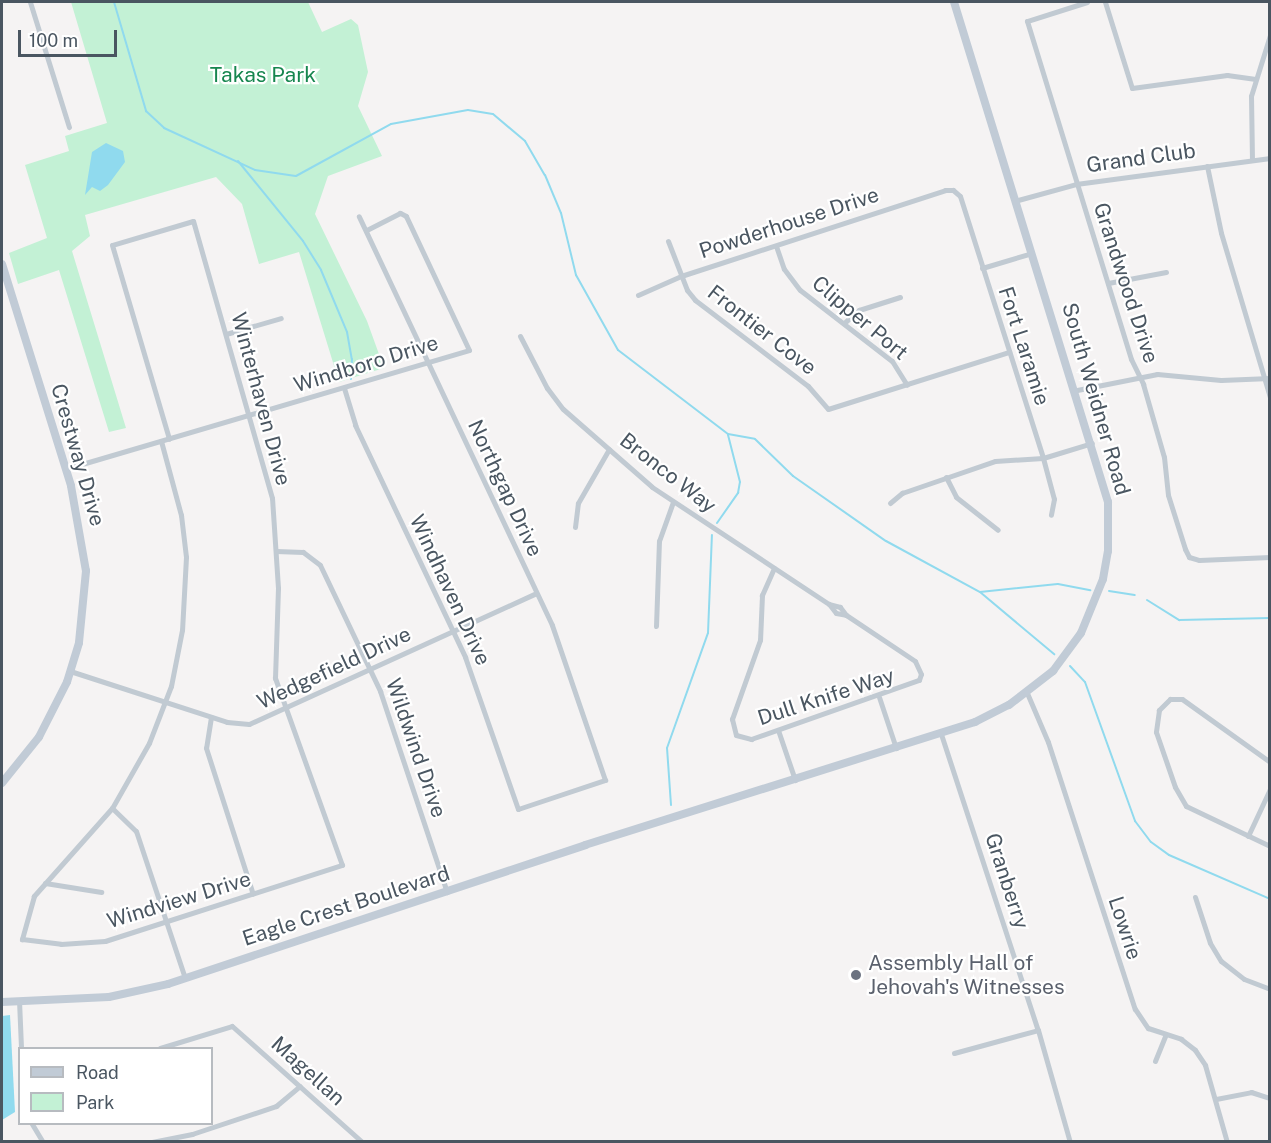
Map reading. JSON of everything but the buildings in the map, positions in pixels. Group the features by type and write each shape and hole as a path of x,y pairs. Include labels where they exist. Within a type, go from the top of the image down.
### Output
{"main road":[{"name":"South Weidner Road","path":"694,810 941,734 975,722 1027,693 1067,654 1091,612 1103,579 1108,551 1108,502 1093,443 954,2"},
{"name":"Crestway Drive","path":"2,269 80,517 86,571 79,643 70,671 39,737 2,783"},
{"name":"Eagle Crest Boulevard","path":"2,1002 109,997 185,978 694,810"}],"street":[{"path":"30,2 69,127"},
{"name":"Grandwood Drive","path":"1087,2 1027,21 1076,184 1161,446 1168,495 1189,556 1199,560 1269,557"},
{"path":"1105,2 1132,88 1227,75 1254,79"},
{"path":"1252,160 1249,122 1254,79 1269,35"},
{"name":"Grand Club","path":"1018,200 1076,184 1269,158"},
{"path":"1207,166 1219,224 1267,378 1269,397"},
{"name":"Powderhouse Drive","path":"638,295 681,276 945,190 953,190"},
{"name":"Fort Laramie","path":"953,190 960,195 1043,458 1054,499 1051,515"},
{"name":"Windboro Drive","path":"65,469 470,350 406,216 400,213 366,230"},
{"name":"Northgap Drive","path":"359,216 536,593 563,655 605,780 518,809"},
{"name":"Winterhaven Drive","path":"169,439 112,244 193,221 251,415 272,498 276,551 273,669 342,866"},
{"name":"Frontier Cove","path":"668,241 681,276 695,300 808,386 828,409 907,385"},
{"name":"Clipper Port","path":"776,246 790,280 892,361 907,385"},
{"path":"982,268 1034,252"},
{"path":"1108,283 1166,272"},
{"path":"844,323 859,310 900,297"},
{"path":"226,334 281,318"},
{"name":"Bronco Way","path":"520,336 555,399 609,449 673,502 829,604 840,607 846,615 915,661 921,674"},
{"path":"907,385 1009,352"},
{"path":"1077,390 1139,375 1267,378"},
{"name":"Windhaven Drive","path":"344,388 355,425 452,631 518,809"},
{"path":"45,883 112,808 149,743 166,702 182,630 186,557 181,515 161,441"},
{"path":"890,503 902,493 995,462 1043,458 1093,443"},
{"path":"575,527 578,503 609,449"},
{"path":"946,477 956,497 998,530"},
{"path":"656,626 659,541 673,502"},
{"name":"Wildwind Drive","path":"276,551 303,552 320,565 370,670 447,892"},
{"name":"Dull Knife Way","path":"774,568 762,595 760,640 732,719 736,735 751,739 879,697 913,685 921,674"},
{"name":"Wedgefield Drive","path":"70,671 211,717 249,724 286,710 536,593"},
{"name":"Lowrie","path":"1027,693 1047,742 1135,1009 1148,1028 1165,1036 1181,1039 1195,1050 1205,1065 1227,1142"},
{"path":"879,697 896,749"},
{"path":"1269,762 1177,697 1165,702 1155,723 1178,794 1198,815 1269,846"},
{"path":"211,717 206,748 253,894"},
{"path":"778,730 795,780"},
{"name":"Granberry","path":"941,734 1038,1030 1070,1142"},
{"path":"1248,836 1269,789"},
{"path":"112,808 136,831 185,978"},
{"name":"Windview Drive","path":"45,883 34,896 22,939 61,944 105,941 342,866"},
{"path":"45,883 101,892"},
{"path":"1195,897 1210,943 1221,961 1245,979 1269,989"},
{"path":"19,1000 21,1047"},
{"name":"Magellan","path":"163,1047 232,1026 362,1142"},
{"path":"954,1053 1038,1030"},
{"path":"1155,1061 1165,1036"},
{"path":"152,1142 192,1134 276,1106 300,1086"},
{"path":"1216,1099 1251,1092 1269,1098"},
{"path":"33,1125 43,1142"}],"green space":[{"name":"Takas Park","path":"71,2 308,2 322,32 351,19 358,25 368,72 358,106 382,156 328,176 315,214 367,321 384,368 339,382 299,252 259,264 242,204 216,177 85,215 90,236 72,251 126,428 109,432 59,270 18,284 9,253 47,238 25,165 69,151 65,136 107,123"}],"water":[{"path":"106,143 123,151 125,162 108,185 100,191 92,187 85,195 92,152"},
{"path":"10,1015 15,1112 2,1120 2,1016"}],"waterway":[{"path":"114,2 146,111 164,128 255,170 296,176 391,124 468,110 493,114 525,141 545,175 561,213 576,275 618,350 728,434 755,439 793,476 886,541 980,592 1054,654"},
{"path":"238,161 303,241 321,270 347,332 352,359 351,379"},
{"path":"717,523 738,493 740,482 728,435"},
{"path":"671,805 667,748 708,633 712,535"},
{"path":"980,592 1058,584 1090,590"},
{"path":"1109,591 1135,595"},
{"path":"1147,600 1179,620 1270,618"},
{"path":"1070,666 1085,682 1135,821 1151,842 1169,855 1270,899"}],"place":[{"name":"Assembly Hall of Jehovah's Witnesses","path":"856,975"}]}
